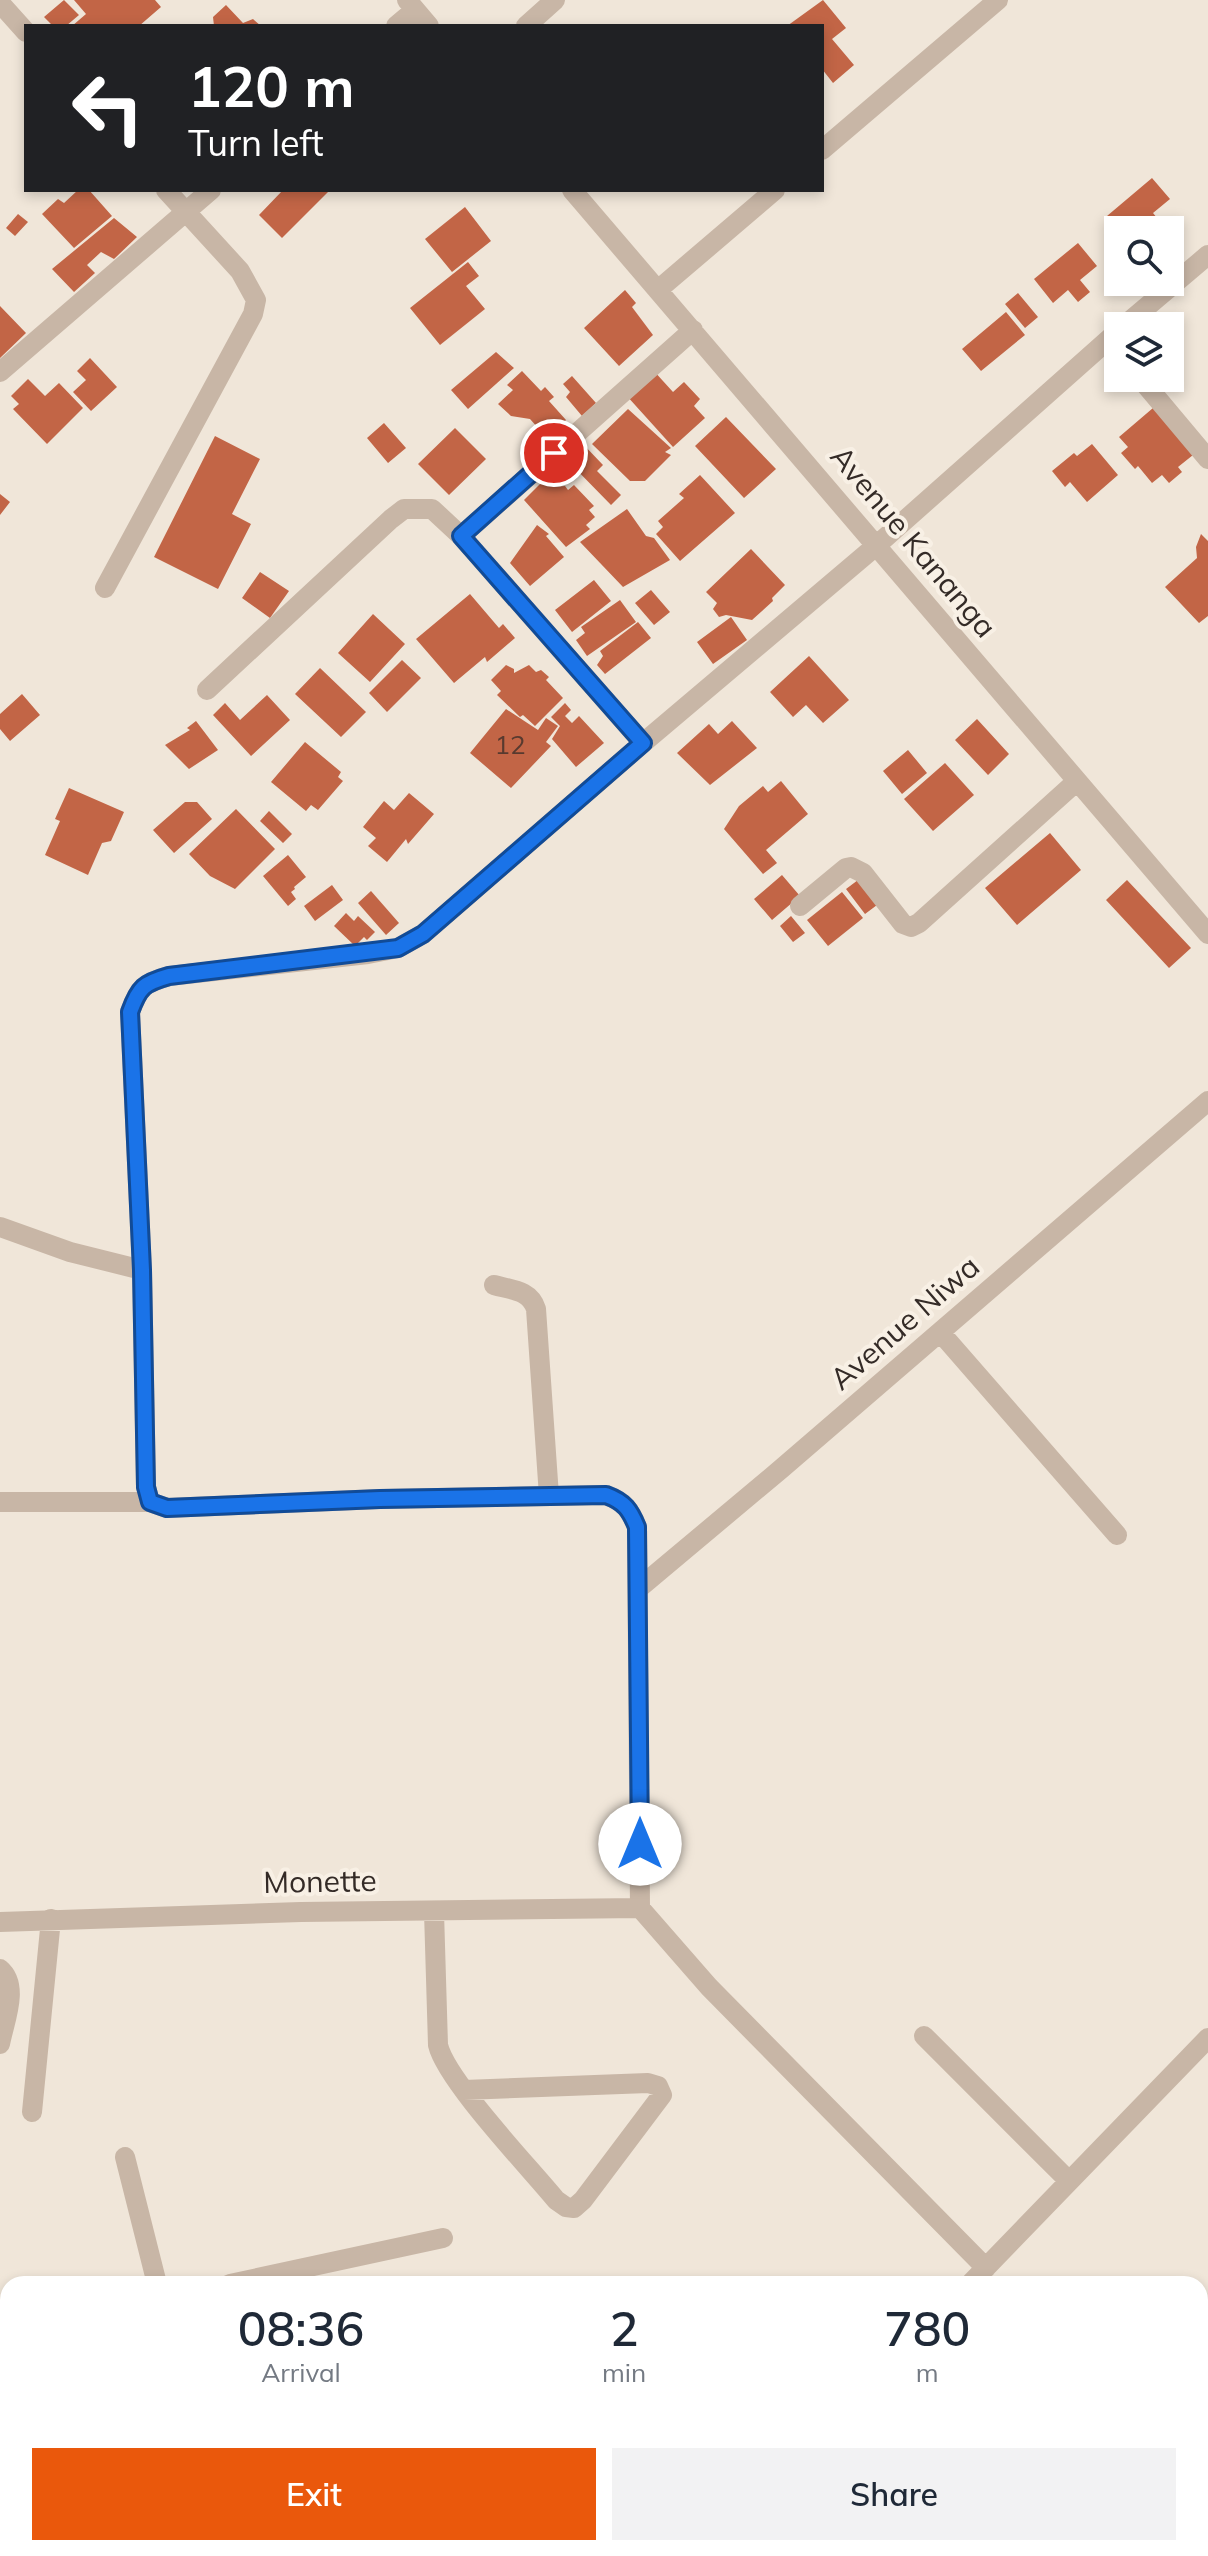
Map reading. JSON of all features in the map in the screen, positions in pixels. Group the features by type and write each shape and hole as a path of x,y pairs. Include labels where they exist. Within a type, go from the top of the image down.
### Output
{"street":[{"path":"528,24 555,0"},
{"path":"824,148 998,0"},
{"path":"0,3 24,30"},
{"path":"397,24 411,5 427,24"},
{"path":"105,588 253,314 256,300 240,271 168,192"},
{"path":"0,372 209,192"},
{"name":"Avenue Kananga","path":"574,192 1208,934"},
{"path":"659,289 773,192"},
{"path":"1141,312 1208,255"},
{"path":"461,536 693,330"},
{"path":"150,1502 146,1487 142,1270 130,1012 137,993 149,981 169,976 398,948 423,934 1104,350"},
{"path":"1152,392 1208,459"},
{"path":"207,690 404,509 432,509 461,536 643,743"},
{"path":"800,906 851,867 863,873 903,924 911,927 1077,781"},
{"name":"Avenue Niwa","path":"639,1588 1208,1101"},
{"path":"0,1227 70,1252 142,1270"},
{"path":"494,1285 525,1293 532,1298 536,1309 549,1496"},
{"path":"940,1332 1117,1535"},
{"path":"0,1502 150,1502 167,1508 380,1499 606,1495 621,1501 630,1509 637,1527 640,1908 709,1987 986,2268"},
{"name":"Monette","path":"0,1922 301,1912 640,1908"},
{"path":"434,1912 438,2045 441,2057 464,2090 556,2200 574,2208 662,2095 658,2086 648,2083 464,2090"},
{"path":"32,2112 51,1919"},
{"path":"0,1969 8,1976 11,1987 0,2044"},
{"path":"924,2036 1069,2181"},
{"path":"978,2276 1208,2038"},
{"path":"125,2157 155,2276"},
{"path":"267,2276 443,2238"}],"building":[{"path":"64,0 79,15 68,24 51,24 44,17"},
{"path":"74,0 155,0 161,7 141,24 74,24 86,14"},
{"path":"823,0 846,28 832,39 854,65 833,83 824,72 824,24 790,24"},
{"path":"226,5 243,23 253,19 259,24 214,24 213,17"},
{"path":"1152,178 1170,199 1153,213 1155,216 1107,216"},
{"path":"76,192 91,192 112,216 74,248 42,214 58,199 64,203"},
{"path":"281,192 328,192 282,238 259,215"},
{"path":"465,207 491,241 452,272 425,239"},
{"path":"18,214 28,222 15,236 6,228"},
{"path":"114,218 137,237 114,259 101,252 87,265 95,273 74,292 52,269"},
{"path":"1078,243 1097,266 1080,280 1090,292 1078,302 1068,290 1053,303 1034,279"},
{"path":"468,262 479,276 466,286 485,309 440,345 410,308"},
{"path":"625,290 636,303 632,307 653,335 619,366 584,328"},
{"path":"1018,293 1038,317 1025,328 1005,304"},
{"path":"0,306 26,333 0,358"},
{"path":"1006,312 1025,335 981,371 962,349"},
{"path":"496,352 514,368 468,409 451,390"},
{"path":"90,358 117,387 91,411 73,392 86,380 77,371"},
{"path":"653,370 673,392 684,382 700,399 694,406 705,418 673,447 626,395"},
{"path":"522,371 541,391 545,387 554,397 549,401 566,420 547,438 530,419 511,416 498,404 513,390 507,385"},
{"path":"572,376 596,403 582,416 566,397 570,392 563,384"},
{"path":"28,379 45,396 59,383 83,408 47,444 13,409 19,404 11,396"},
{"path":"1153,408 1193,455 1178,467 1182,472 1169,483 1162,475 1152,483 1138,466 1135,469 1121,453 1128,447 1119,437"},
{"path":"628,409 671,448 665,452 671,455 645,481 630,481 592,444"},
{"path":"726,417 776,469 744,498 695,446"},
{"path":"384,423 406,448 388,463 367,438"},
{"path":"455,428 486,459 449,495 418,464"},
{"path":"215,436 260,459 232,514 251,524 218,589 154,557"},
{"path":"581,442 603,465 597,471 621,495 611,505 565,458"},
{"path":"1092,444 1118,475 1087,502 1070,482 1065,487 1052,471 1074,453 1077,456"},
{"path":"700,475 735,513 680,561 656,534 663,527 658,521 684,498 679,494"},
{"path":"546,478 553,487 565,486 568,490 574,485 594,506 589,510 595,517 586,525 590,529 566,547 524,500"},
{"path":"0,494 10,502 0,515"},
{"path":"627,509 646,536 654,538 670,560 623,587 580,542"},
{"path":"537,525 549,534 546,536 564,557 530,586 510,563"},
{"path":"1201,534 1208,541 1208,616 1199,623 1165,587 1197,558 1196,547"},
{"path":"751,549 785,585 752,620 726,615 719,617 713,609 717,603 706,592"},
{"path":"260,572 289,591 270,618 242,598"},
{"path":"594,580 611,601 572,632 555,610"},
{"path":"651,590 670,612 654,625 635,603"},
{"path":"470,594 499,628 503,624 515,638 487,662 485,657 454,683 416,639"},
{"path":"620,600 636,622 587,656 576,640 585,633 581,627"},
{"path":"373,614 405,644 370,682 338,653"},
{"path":"731,617 747,640 713,664 697,642"},
{"path":"638,622 651,638 605,674 597,665 603,656 600,651"},
{"path":"809,656 849,700 823,723 806,705 793,717 770,692"},
{"path":"402,660 421,678 387,712 369,693"},
{"path":"506,665 514,669 514,673 529,665 536,672 541,670 563,698 535,726 523,715 520,717 497,695 501,691 491,680"},
{"path":"320,668 366,712 341,737 295,694"},
{"path":"22,694 40,715 10,741 0,729 0,714"},
{"path":"267,695 290,720 251,756 213,715 225,703 240,720"},
{"path":"565,703 571,710 565,716 572,723 579,716 604,743 576,767 552,739 560,726 551,717"},
{"path":"506,709 538,730 546,718 558,726 546,742 551,746 511,788 470,753"},
{"path":"977,719 1009,754 988,775 955,740"},
{"path":"196,721 218,750 189,769 165,745 190,730 187,728"},
{"path":"732,721 757,748 710,785 677,753 709,724 718,734"},
{"path":"305,742 341,772 338,777 343,781 318,810 311,805 306,811 271,782"},
{"path":"908,750 927,773 902,794 883,771"},
{"path":"945,763 974,795 933,831 904,799"},
{"path":"781,781 808,814 766,850 777,863 763,874 724,829 739,806 763,786 768,792"},
{"path":"69,788 124,812 111,841 102,843 88,875 45,855 60,821 55,819"},
{"path":"409,793 434,814 408,844 406,839 387,862 368,846 376,838 363,827 384,801 394,810"},
{"path":"185,802 197,802 212,819 174,853 153,830"},
{"path":"236,809 275,849 235,889 210,876 189,854"},
{"path":"269,811 292,834 283,843 260,821"},
{"path":"1050,833 1081,870 1017,925 985,888"},
{"path":"288,855 306,877 294,887 291,892 296,899 288,906 263,876"},
{"path":"782,875 800,896 772,920 754,899"},
{"path":"858,880 877,905 865,914 846,889"},
{"path":"1127,880 1191,948 1169,968 1106,900"},
{"path":"332,885 343,900 315,921 304,906"},
{"path":"371,891 399,923 386,935 358,903"},
{"path":"842,892 863,918 828,946 807,920"},
{"path":"346,913 354,921 358,916 375,932 355,946 334,926"},
{"path":"791,916 805,933 793,942 780,926"}],"route":[{"path":"554,453 461,536 643,743 423,934 398,948 169,976 149,981 137,993 130,1012 142,1270 146,1487 150,1502 167,1508 380,1499 606,1495 621,1501 630,1509 637,1527 640,1844"}]}
